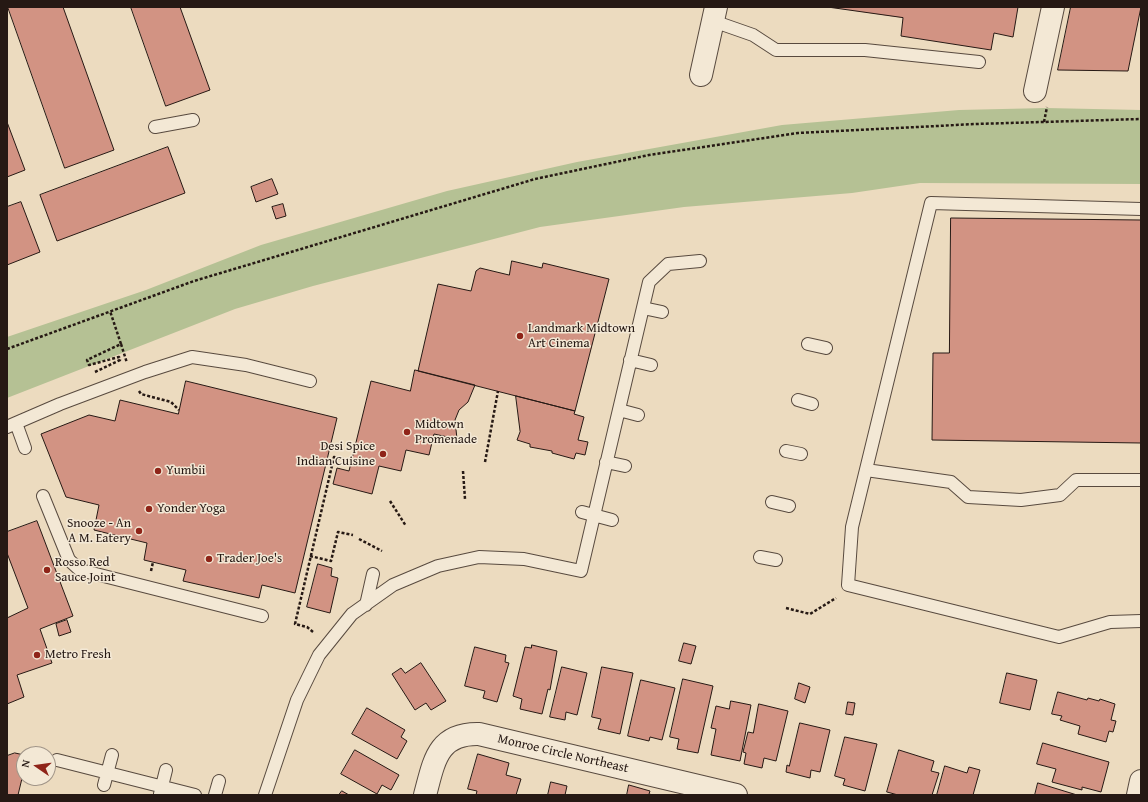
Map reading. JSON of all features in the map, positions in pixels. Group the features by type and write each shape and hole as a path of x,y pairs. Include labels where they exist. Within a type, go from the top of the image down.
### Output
{"street":[{"path":"1041,99 1053,7"},
{"path":"701,75 715,14"},
{"name":"Monroe Circle Northeast","path":"425,795 439,751 448,741 464,734 479,734 723,794"},
{"path":"1138,795 1141,781"}],"lane":[{"path":"715,14 753,35 776,50 865,50 978,62"},
{"path":"155,127 193,120"},
{"path":"1141,209 931,203 852,527 848,585 1059,637 1110,622 1141,621"},
{"path":"265,795 296,700 319,655 352,614 393,585 438,566 479,557 524,559 580,570 649,282 668,264 700,261"},
{"path":"643,308 662,312"},
{"path":"808,344 826,348"},
{"path":"25,448 11,425 130,371 192,357 246,365 310,381"},
{"path":"630,360 651,365"},
{"path":"798,400 812,404"},
{"path":"619,410 638,415"},
{"path":"786,450 801,454"},
{"path":"606,462 625,466"},
{"path":"866,470 951,482 968,497 1021,500 1060,495 1076,480 1141,480"},
{"path":"42,496 69,560 80,570 262,616"},
{"path":"772,502 789,506"},
{"path":"582,512 612,520"},
{"path":"760,557 776,560"},
{"path":"366,605 373,574"},
{"path":"105,779 112,755"},
{"path":"57,760 105,779 161,791 195,795"},
{"path":"161,791 166,770"},
{"path":"215,795 218,782"}],"path":[{"path":"1041,99 1044,122"},
{"path":"7,350 110,310 194,281 513,186 649,155 798,133 1141,119"},
{"path":"110,310 130,371 141,394 171,402 179,410"},
{"path":"93,377 92,373 120,360 118,357 89,365 87,360 121,344"},
{"path":"121,368 130,371"},
{"path":"485,462 498,392"},
{"path":"313,632 307,627 295,624 310,556 334,457 352,461"},
{"path":"463,471 465,499"},
{"path":"390,502 406,526"},
{"path":"310,556 331,561 338,532 353,535"},
{"path":"359,539 382,551"},
{"path":"151,571 153,562"},
{"path":"786,608 810,614 836,598"}],"green space":[{"path":"1046,108 1141,110 1141,184 920,183 852,193 684,207 540,227 313,286 235,309 7,398 7,337 146,290 261,245 447,191 577,162 782,125 959,110"}],"building":[{"path":"8,7 63,7 114,150 65,168"},
{"path":"131,7 180,7 210,90 166,106"},
{"path":"828,7 1018,7 1013,37 994,33 991,50 901,36 903,18"},
{"path":"1071,7 1141,7 1128,71 1058,70"},
{"path":"7,122 25,170 7,177"},
{"path":"168,147 185,193 57,241 40,195"},
{"path":"272,179 278,194 256,202 251,187"},
{"path":"21,202 40,252 7,265 7,207"},
{"path":"283,204 286,216 276,219 272,207"},
{"path":"951,218 1141,220 1141,443 932,440 933,353 949,353"},
{"path":"512,261 542,268 543,263 609,279 575,411 418,371 438,284 471,291 476,271 480,268 509,275"},
{"name":"Midtown Promenade","path":"415,370 475,385 468,402 459,410 455,420 457,439 434,434 429,455 406,450 401,471 379,466 372,494 333,484 337,468 349,471 371,381 410,391"},
{"path":"186,381 337,418 295,593 262,585 259,598 183,581 186,570 144,560 147,543 94,530 99,505 66,497 41,434 89,415 115,421 120,400 178,414"},
{"path":"516,396 575,411 574,414 584,417 578,440 588,442 585,455 576,453 574,459 552,453 552,451 530,447 530,444 517,440 520,432"},
{"path":"37,521 73,616 40,629 52,663 17,675 24,697 7,704 7,618 28,608 7,553 7,532"},
{"path":"318,564 332,568 331,576 338,578 330,613 307,607"},
{"path":"67,620 71,632 59,636 56,624"},
{"path":"684,643 696,646 691,664 679,661"},
{"path":"532,645 557,651 550,690 548,689 542,714 520,709 522,699 513,696 525,647 531,648"},
{"path":"475,647 506,655 505,662 509,663 497,702 483,698 485,691 465,686"},
{"path":"421,663 446,701 431,710 426,703 415,710 392,674 401,668 405,673"},
{"path":"562,667 587,673 577,715 566,712 565,720 550,717"},
{"path":"602,667 633,673 620,734 598,729 601,719 592,717"},
{"path":"1007,673 1037,680 1030,710 1000,703"},
{"path":"683,679 713,686 698,753 677,749 679,739 670,737"},
{"path":"641,680 675,688 662,740 650,737 649,741 628,736"},
{"path":"799,683 810,687 805,703 795,699"},
{"path":"1058,692 1087,700 1088,698 1099,701 1100,699 1115,704 1111,720 1116,721 1113,732 1109,731 1106,742 1078,734 1080,726 1060,720 1062,716 1052,714"},
{"path":"731,701 751,705 740,761 711,755 716,729 711,728 716,706 729,709"},
{"path":"848,702 855,703 853,715 846,714"},
{"path":"759,704 788,711 776,761 764,758 762,768 744,764 746,753 743,752 748,732 753,733"},
{"path":"367,708 405,730 401,737 407,741 397,759 352,734"},
{"path":"800,723 830,730 820,772 811,770 810,778 786,772 787,765 789,766"},
{"path":"845,737 877,744 865,791 843,785 845,779 835,776"},
{"path":"1043,743 1109,762 1101,792 1082,787 1082,790 1052,782 1056,769 1037,764"},
{"path":"355,750 399,775 391,790 382,785 377,794 341,774"},
{"path":"899,750 934,761 931,771 939,773 932,795 898,795 887,792"},
{"path":"16,753 16,786 20,786 18,795 7,795 7,756"},
{"path":"478,754 509,763 506,775 521,779 516,795 476,795 477,791 468,789"},
{"path":"945,766 967,773 969,767 980,770 973,795 937,795"},
{"path":"551,782 567,786 565,795 548,795"},
{"path":"1038,783 1077,795 1035,795"},
{"path":"629,785 650,791 649,794 653,795 627,795"},
{"path":"342,791 349,795 339,795"}],"place":[{"name":"Landmark Midtown Art Cinema","path":"520,336"},
{"name":"Midtown Promenade","path":"407,432"},
{"name":"Desi Spice Indian Cuisine","path":"383,454"},
{"name":"Yumbii","path":"158,471"},
{"name":"Yonder Yoga","path":"149,509"},
{"name":"Snooze - An A M. Eatery","path":"139,531"},
{"name":"Trader Joe's","path":"209,559"},
{"name":"Rosso Red Sauce Joint","path":"47,570"},
{"name":"Metro Fresh","path":"37,655"}]}
